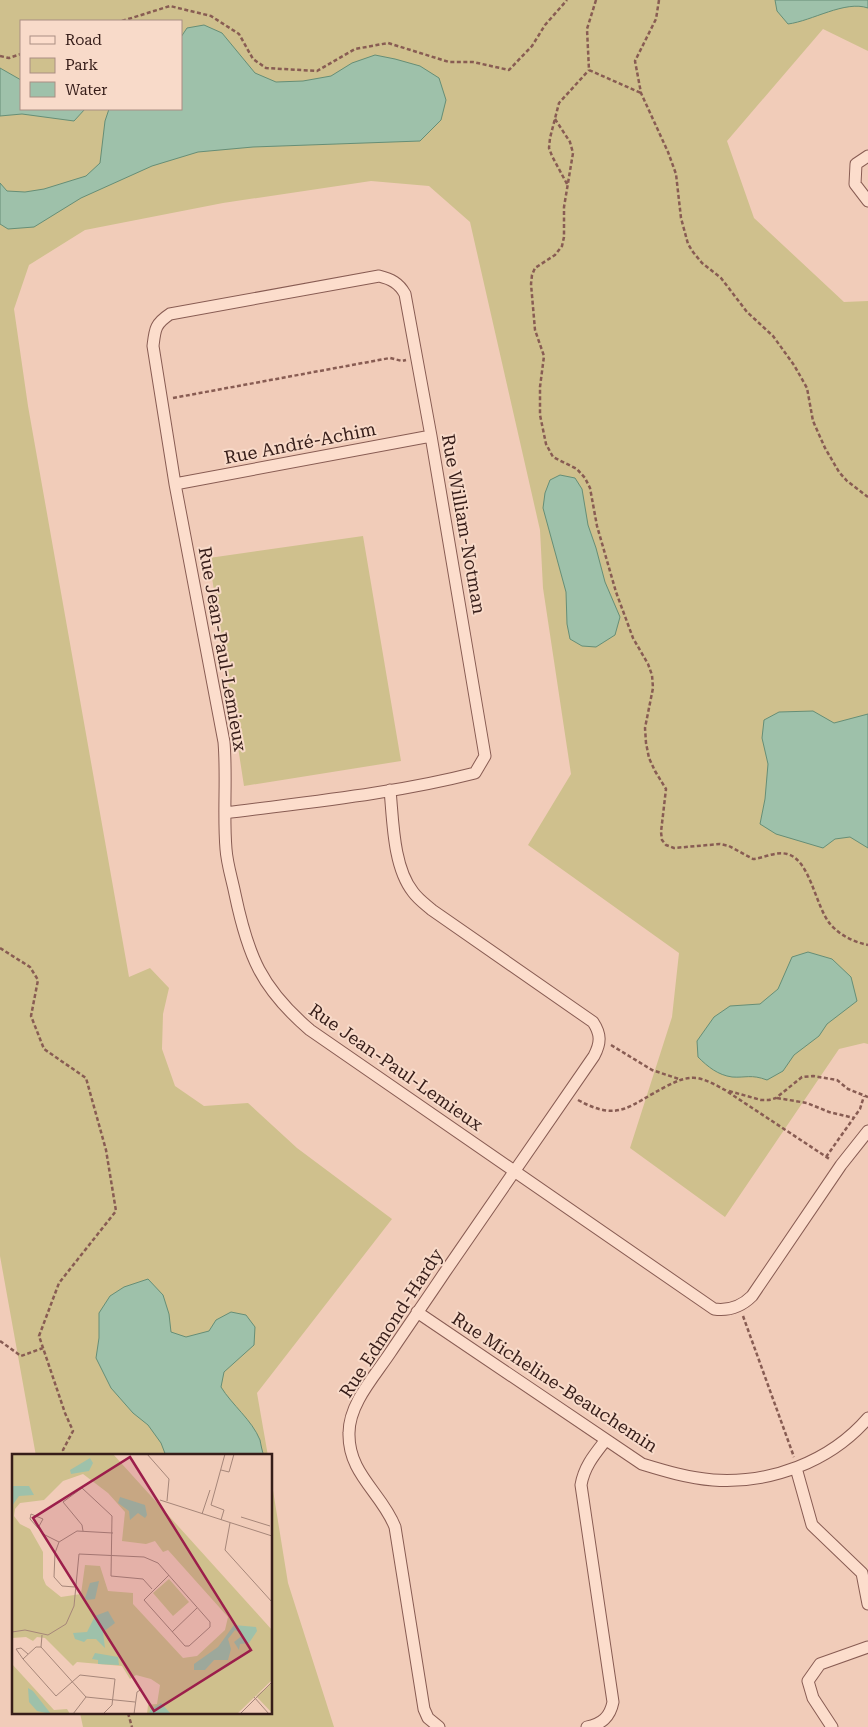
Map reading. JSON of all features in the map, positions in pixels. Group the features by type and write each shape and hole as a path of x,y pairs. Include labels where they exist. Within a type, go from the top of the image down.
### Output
{"street":[{"path":"868,156 856,164 855,184 868,201"},
{"name":"Rue William-Notman","path":"155,328 161,320 170,314 379,276 400,285 405,294 432,436 485,756 474,773 390,790 226,813"},
{"name":"Rue Jean-Paul-Lemieux","path":"155,328 153,346 175,484 224,742 226,766 226,850 243,933 255,964 274,993 296,1019 310,1030 706,1304 714,1309 722,1310 737,1307"},
{"name":"Rue André-Achim","path":"175,484 432,436"},
{"path":"390,790 400,864 411,890 421,902 432,910 593,1022 598,1029 599,1043"},
{"name":"Rue Edmond-Hardy","path":"439,1727 428,1718 424,1710 395,1527 384,1506 365,1483 358,1468 351,1451 350,1423 359,1399 594,1056 599,1043"},
{"path":"737,1307 745,1303 752,1296 842,1165 868,1131"},
{"name":"Rue Micheline-Beauchemin","path":"417,1312 605,1441 642,1464 682,1476 713,1480 742,1480 765,1477 796,1468 817,1459 849,1438 868,1418"},
{"path":"587,1727 598,1725 606,1719 612,1711 613,1702 581,1485 582,1474 605,1441"},
{"path":"796,1468 812,1525 862,1573 868,1604"},
{"path":"832,1727 813,1698 808,1681 820,1664 868,1647"}],"path":[{"path":"125,20 170,6 211,16 239,34 253,59 266,68 317,72 355,48 388,43 449,62 473,62 509,70 532,46 545,25 566,0"},
{"path":"568,184 549,148 559,103 589,70 587,29 596,0"},
{"path":"660,0 656,20 635,61 641,93 673,164 684,232 693,252 702,263 721,278 747,312 773,336 803,380 813,421 831,459 847,481 868,497"},
{"path":"0,56 9,58 20,54"},
{"path":"589,70 641,93"},
{"path":"556,119 566,133 573,152 562,246 555,255 535,268 532,275 535,330 544,356 540,387 540,415 546,444 553,457 577,470 585,478 590,488 599,533 616,592 633,638 652,675 653,688 645,728 649,758 666,789 661,832 662,840 666,845 674,848 720,844 729,846 753,859 779,852 796,857 803,864 824,916 849,939 868,945"},
{"path":"162,400 390,358 402,361 417,357"},
{"path":"0,948 30,967 38,980 31,1016 44,1049 86,1078 106,1150 116,1211 59,1283 39,1336 73,1431 63,1450 64,1454"},
{"path":"599,1043 608,1043 652,1070 681,1079 696,1078 726,1090 826,1157 842,1165"},
{"path":"726,1090 761,1100 770,1100 776,1098 802,1077 808,1076 833,1079 848,1089 868,1097"},
{"path":"567,1095 596,1109 610,1112 628,1107 681,1079"},
{"path":"826,1157 860,1109 864,1096"},
{"path":"776,1098 807,1103 829,1112 854,1118"},
{"path":"737,1307 742,1313 796,1468"},
{"path":"0,1341 21,1356 43,1348"},
{"path":"128,1714 132,1727"}],"green space":[{"path":"0,0 868,0 868,51 823,29 727,141 754,218 844,302 868,301 868,1044 864,1043 839,1049 725,1217 630,1148 672,1017 679,953 528,845 571,774 543,588 540,530 470,222 429,186 371,181 223,203 85,230 29,265 14,309 28,406 129,977 150,968 169,988 163,1014 162,1049 175,1086 204,1106 248,1103 297,1148 392,1219 257,1393 268,1454 36,1454 0,1256"},
{"path":"363,536 401,761 244,786 209,558"},
{"path":"272,1484 288,1583 334,1727 83,1727 80,1714 272,1714"}],"water":[{"path":"775,0 868,0 868,8 859,6 839,9 788,24 777,11"},
{"path":"204,25 222,33 255,73 276,82 303,81 331,76 352,63 375,55 420,66 439,78 446,100 441,120 420,141 253,147 198,152 152,166 81,198 34,227 8,229 0,224 0,183 7,191 25,192 44,189 86,176 100,163 105,121 109,110 182,110 182,36 187,28"},
{"path":"0,68 20,79 20,110 84,110 74,121 22,114 0,116"},
{"path":"560,475 575,478 582,489 588,525 605,582 620,617 615,635 596,647 582,646 570,639 567,624 566,592 543,508 545,493 550,480"},
{"path":"813,711 834,723 868,714 868,848 850,837 835,839 823,848 776,834 760,824 765,799 768,764 762,738 764,720 779,712"},
{"path":"808,952 832,959 851,977 857,1001 827,1024 819,1036 794,1055 783,1071 767,1080 757,1077 732,1077 722,1074 709,1067 698,1057 697,1041 714,1017 730,1006 760,1004 778,989 792,957"},
{"path":"148,1279 163,1295 169,1314 171,1332 186,1337 209,1331 216,1320 231,1312 246,1315 255,1327 254,1345 224,1372 221,1387 256,1433 263,1454 165,1454 161,1443 148,1425 133,1413 111,1388 96,1358 99,1338 99,1313 110,1296 124,1287"}]}
